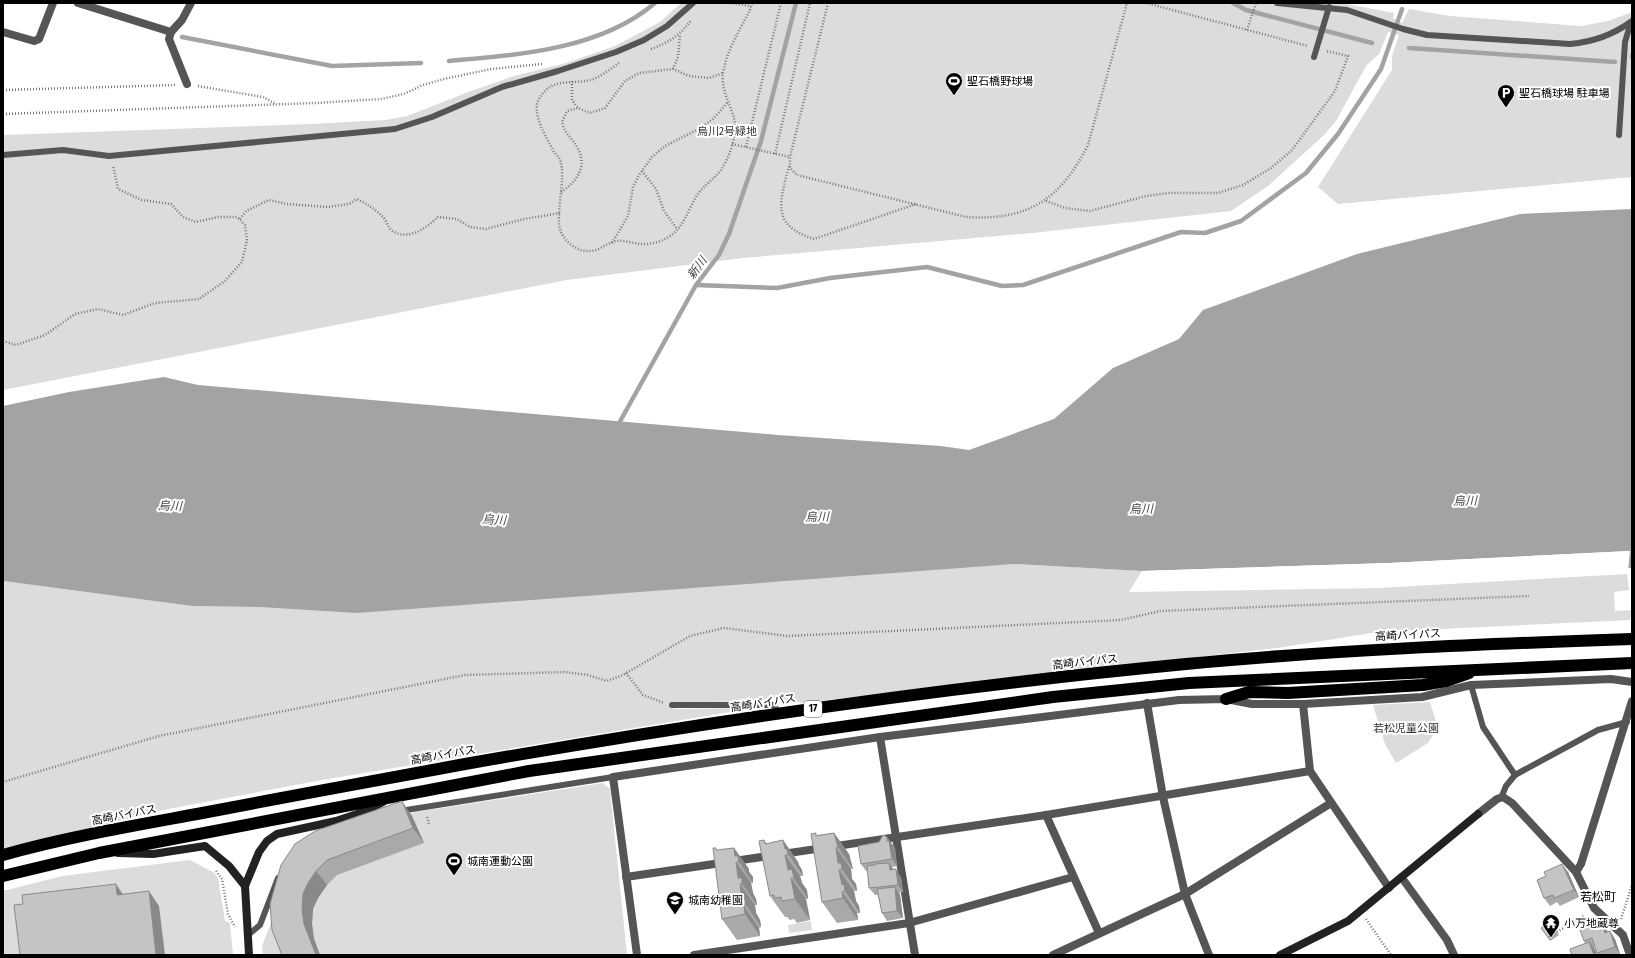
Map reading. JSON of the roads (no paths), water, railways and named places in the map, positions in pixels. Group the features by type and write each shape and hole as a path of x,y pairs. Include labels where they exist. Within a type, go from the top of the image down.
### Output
{"highway":[{"name":"高崎バイパス","path":"3,855 35,846 92,834 527,753 885,698 1189,664 1484,644 1632,639"},
{"name":"17","path":"3,876 99,853 529,771 1053,696 1189,683 1632,662"},
{"path":"1226,699 1249,692 1288,693 1422,685 1446,681 1483,669"}],"street":[{"path":"3,32 34,41 39,39 53,3"},
{"path":"78,3 171,32"},
{"path":"187,84 169,39 171,32 182,20 191,3"},
{"path":"637,955 613,777 880,737 1179,700 1226,699 1252,704 1303,704 1422,697 1471,685 1611,679 1632,682"},
{"path":"1576,872 1581,864 1627,722 1632,701"},
{"path":"1147,703 1163,797 1186,894 1209,955"},
{"path":"1303,704 1310,770 1389,888"},
{"path":"880,737 915,955"},
{"path":"626,877 1163,797 1310,770"},
{"path":"249,955 244,886 259,852 267,841 277,834 336,821 366,810 396,796"},
{"path":"1280,955 1340,926 1360,912 1478,814 1503,797 1512,803 1576,872 1594,908 1623,935 1630,955"},
{"path":"1053,955 1186,894 1332,803"},
{"path":"1046,815 1099,933"},
{"path":"99,853 153,854 205,846 229,866 244,886"},
{"path":"694,955 909,923 1073,877"},
{"path":"1402,878 1447,940 1454,955"}],"lane":[{"path":"3,155 63,150 111,155 395,129 432,117 502,87 616,52 644,40 667,26 692,3"},
{"path":"1277,3 1347,10 1403,29 1427,35 1570,44 1587,43 1600,39 1620,30 1631,22"},
{"path":"1314,56 1329,8"},
{"path":"1619,135 1625,42 1631,22"},
{"path":"1471,685 1483,727 1515,775"},
{"path":"672,705 774,705 779,714"},
{"path":"1501,798 1506,786 1515,775 1598,730 1627,722"},
{"path":"396,812 613,777"},
{"path":"248,935 260,926 281,869"}],"water":[{"name":"烏川","path":"1632,209 1632,568 1628,568 1629,551 1389,563 1142,571 1014,564 357,613 260,607 192,606 3,581 3,406 69,392 164,377 198,385 778,435 941,446 969,450 1054,419 1113,368 1179,339 1203,310 1357,254 1520,214"}],"waterway":[{"path":"449,61 530,52 584,40 609,31 633,19 655,3"},
{"name":"新川","path":"618,425 696,285 719,255 729,234 761,141 796,3"},
{"path":"1233,3 1246,10 1372,43"},
{"path":"696,285 777,288 830,278 927,267 1002,286 1023,285 1181,232 1205,233 1241,221 1306,173 1338,134 1381,69 1402,9"},
{"path":"182,37 332,66 421,63"},
{"path":"1409,48 1615,62"}],"place":[{"name":"聖石橋野球場","path":"954,96"},
{"name":"聖石橋球場 駐車場","path":"1506,108"},
{"name":"城南運動公園","path":"454,876"},
{"name":"城南幼稚園","path":"675,915"},
{"name":"小万地蔵尊","path":"1551,938"}],"district":[{"name":"若松町","path":"1598,897"}],"park label":[{"name":"烏川2号緑地","path":"727,131"},
{"name":"若松児童公園","path":"1406,728"}]}
